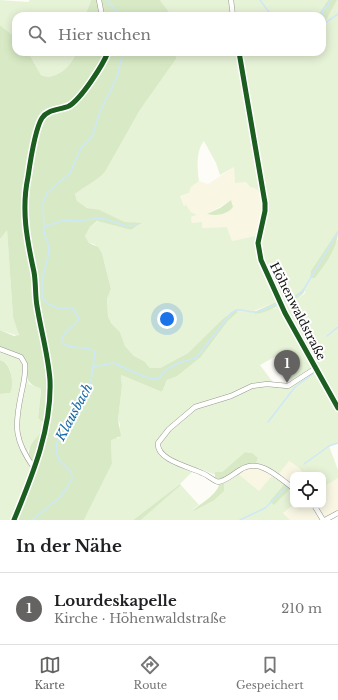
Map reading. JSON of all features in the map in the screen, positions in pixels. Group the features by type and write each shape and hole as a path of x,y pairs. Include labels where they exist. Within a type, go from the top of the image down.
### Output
{"street":[{"path":"99,0 101,12"},
{"path":"231,0 232,12"},
{"path":"14,520 34,468 46,424 50,380 47,353 36,304 34,274 27,241 24,216 28,177 42,118 51,111 72,104 96,74 106,56"},
{"name":"Höhenwaldstraße","path":"240,56 265,211 259,235 258,252 282,308 338,408"},
{"path":"0,349 21,357 25,364 19,406 17,437 23,451 34,468"},
{"path":"290,486 265,468 255,465 248,465 218,482 200,472 164,456 158,450 158,444 169,429 195,407 231,396 252,386 267,384 288,386 316,368"},
{"path":"316,508 324,520 338,513"}],"shaded area":[{"path":"253,163 265,203 259,235 232,241 227,227 202,228 192,223 191,217 196,216 184,206 180,196 189,193 191,187 196,182 199,181 208,184 234,167 241,181 247,182","holes":["231,200 223,213 213,215 208,214"]},
{"path":"289,461 302,472 290,472 290,488 259,491 236,472 244,467"},
{"path":"338,478 338,513 325,520 290,520 283,513 290,507 326,508 326,485"}],"green space":[{"path":"0,0 28,2 30,0 91,0 86,12 12,12 12,35 0,25"},
{"path":"91,0 160,0 169,12 86,12"},
{"path":"160,0 328,0 320,12 169,12"},
{"path":"328,0 337,0 326,20 326,12 320,12"},
{"path":"336,0 338,0 338,230 310,275 321,269 338,239 338,443 329,446 338,470 338,478 326,485 326,472 302,472 289,461 277,476 286,482 270,501 290,488 290,507 283,513 290,520 141,520 181,485 199,505 193,509 194,511 213,501 224,481 236,472 259,491 271,477 276,476 255,465 252,453 245,452 222,472 215,472 215,475 199,468 194,470 180,484 133,520 84,520 112,464 111,440 112,438 119,438 120,424 118,420 122,386 121,375 162,392 167,380 177,375 201,357 228,321 237,313 236,310 188,353 160,368 150,368 144,361 134,356 125,346 120,332 111,323 108,316 107,299 111,289 102,253 94,244 89,243 85,236 90,227 98,221 131,230 141,224 125,222 100,210 93,210 83,206 77,201 75,194 105,172 140,110 176,59 176,56 326,56 326,19","holes":["204,141 216,163 220,175 234,167 235,183 246,182 250,187 257,189 261,194 264,200 264,214 259,235 232,241 227,227 202,228 202,222 192,223 191,217 197,215 191,212 186,205 184,206 180,196 189,193 191,187 199,181 198,154","301,290 305,290 305,293 298,298 283,301","276,302 276,308 255,314 254,311","280,354 283,363 280,365 293,382 286,386 275,385 260,365"]},
{"path":"0,25 12,35 12,56 30,56 41,75 46,77 63,71 74,56 176,56 176,59 140,110 105,172 75,194 77,201 87,208 100,210 125,222 142,223 131,230 97,221 90,227 85,236 89,243 98,247 102,253 111,289 107,299 108,316 111,323 120,332 125,346 134,356 144,361 150,368 160,368 188,353 224,318 237,309 237,313 228,321 201,357 177,376 167,380 162,392 121,375 122,386 118,420 121,436 111,440 112,464 84,520 15,520 35,472 30,458 29,449 34,440 44,429 45,425 38,418 41,390 40,388 31,384 27,378 25,361 0,347 0,330 14,336 19,335 13,317 7,230 0,239"},
{"path":"30,56 74,56 63,71 52,76 46,77 41,75"},
{"path":"231,200 233,207 228,212 218,215 207,214 220,208"},
{"path":"7,229 13,317 19,330 18,336 0,330 0,239"},
{"path":"338,230 336,243 331,255 315,278 310,278 311,271"},
{"path":"303,289 305,290 304,293 299,297 292,301 282,302 298,293"},
{"path":"276,302 278,305 273,308 255,314 254,312"},
{"path":"0,350 22,360 24,364 24,373 16,412 15,434 23,455 33,469 13,520 0,520 0,394 10,393 12,379 7,365 0,360"},
{"path":"0,360 7,365 11,374 12,384 10,393 0,394"},
{"path":"26,378 29,384 40,388 41,390 38,418 45,425 44,429 28,450 27,456 18,437 20,408"},
{"path":"245,452 252,453 258,458 255,465 224,481 224,491 213,501 194,511 193,510 213,494 219,486 220,482 215,481 215,472 222,472"},
{"path":"286,482 290,485 290,489 274,505 270,501"},
{"path":"180,484 181,485 141,520 133,520"}],"waterway":[{"name":"Klausbach","path":"107,0 118,12"},
{"path":"260,0 269,12"},
{"path":"323,12 323,9 328,6 330,0"},
{"path":"326,22 338,14"},
{"name":"Klausbach","path":"32,520 59,498 67,488 72,478 71,472 59,460 56,451 57,442 71,420 77,406 90,387 95,354 93,350 68,346 63,343 63,336 79,318 72,308 57,308 47,303 42,297 42,281 49,253 48,243 44,233 43,203 47,193 70,173 81,148 93,135 99,114 117,77 122,56"},
{"path":"44,227 64,220 77,221 101,218 127,226 137,225"},
{"path":"282,302 299,295 304,289 338,232"},
{"path":"92,367 114,363 145,377 154,379 159,378 166,370 178,363 196,358 234,311 259,311 278,303"},
{"path":"327,336 338,327"},
{"path":"268,422 295,387 314,373"},
{"path":"304,464 329,446 338,443"},
{"path":"240,520 265,508 287,487"}],"cycle path":[{"path":"14,520 40,452 48,416 50,398 49,370 37,306 35,276 29,248 25,213 26,189 33,146 39,123 42,118 47,113 69,106 74,102 91,81 106,56"},
{"path":"240,56 265,203 265,211 258,243 261,260 285,313 338,408"}],"place":[{"name":"Lourdeskapelle","path":"287,383"}]}
